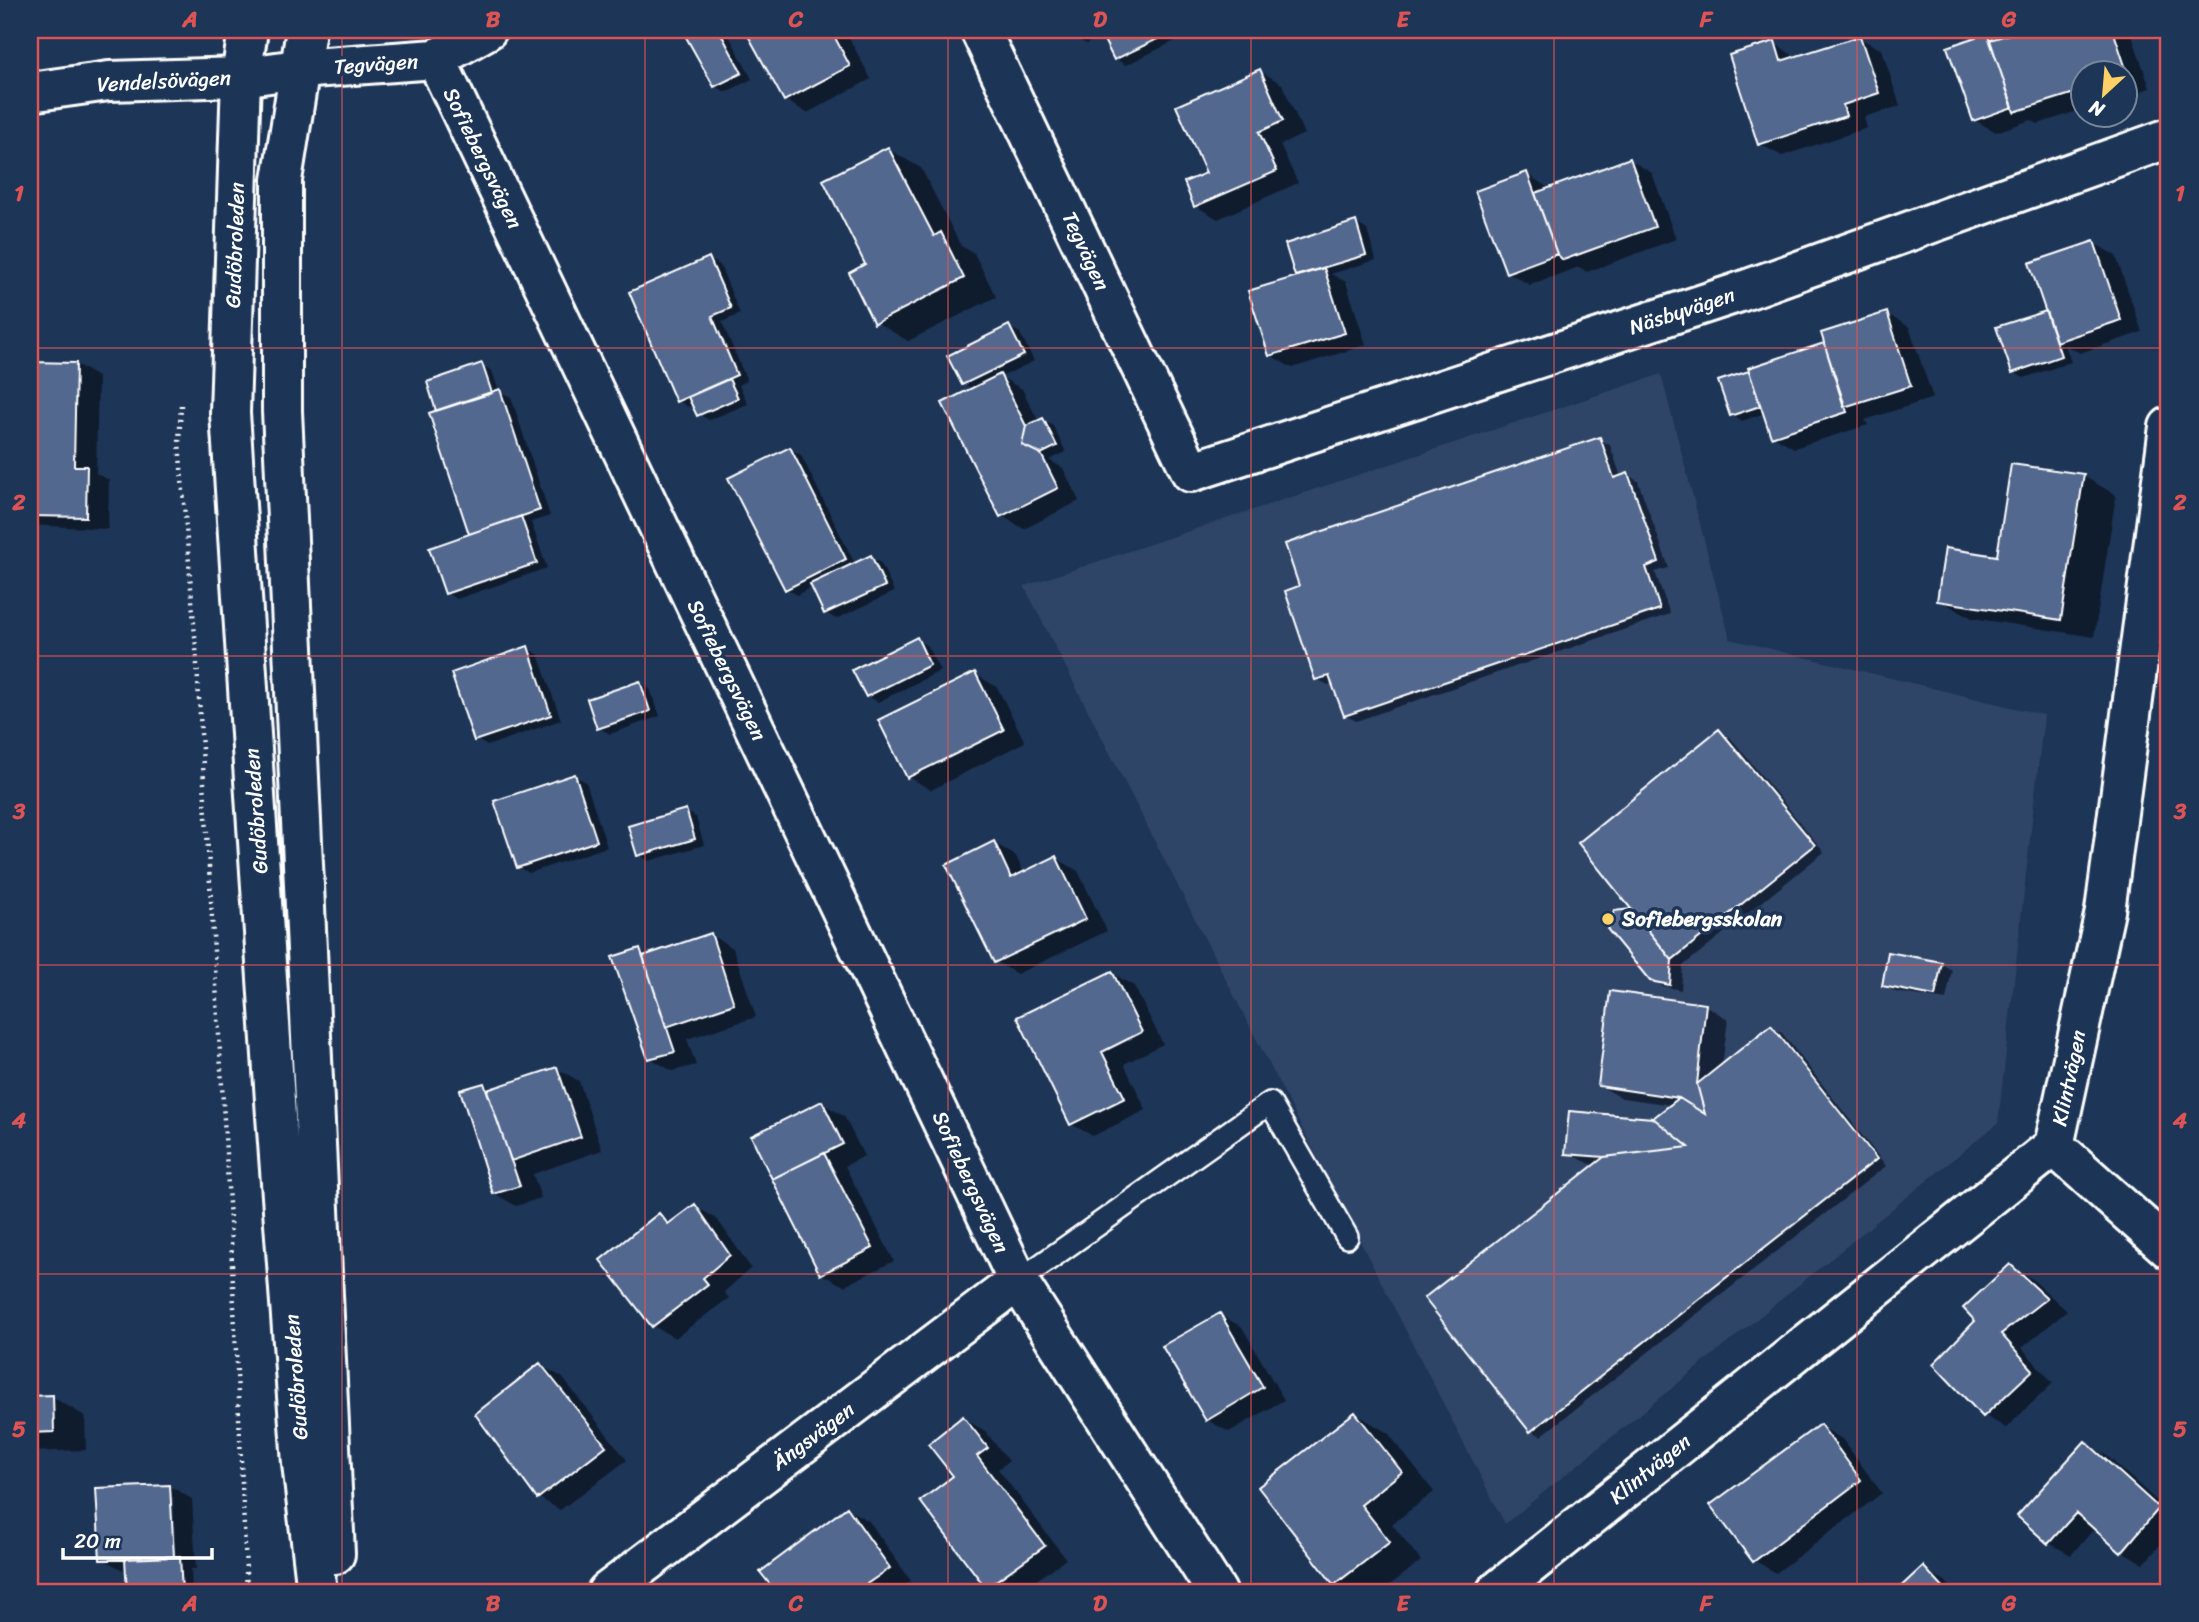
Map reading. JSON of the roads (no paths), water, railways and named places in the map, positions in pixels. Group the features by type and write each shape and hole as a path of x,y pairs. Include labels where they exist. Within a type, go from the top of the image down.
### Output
{"street":[{"name":"Gudöbroleden","path":"248,30 241,77 230,413 276,1116 302,1463 317,1592"},
{"name":"Gudöbroleden","path":"306,30 282,180 282,411 337,1592"},
{"name":"Tegvägen","path":"298,69 436,59 487,30"},
{"name":"Tegvägen","path":"980,30 1191,472"},
{"name":"Sofiebergsvägen","path":"436,59 1018,1281 1217,1592"},
{"name":"Vendelsövägen","path":"30,92 109,81 241,77 298,69"},
{"name":"Näsbyvägen","path":"1191,472 1737,293 2169,138"},
{"name":"Klintvägen","path":"1496,1592 2054,1146 2105,911 2169,427"},
{"path":"2054,1146 2169,1249"},
{"name":"Ängsvägen","path":"607,1592 1018,1281"}],"lane":[{"name":"Sofiebergsvägen","path":"1018,1281 1270,1103 1347,1237"}],"place":[{"name":"Sofiebergsskolan","path":"1608,919"}]}
